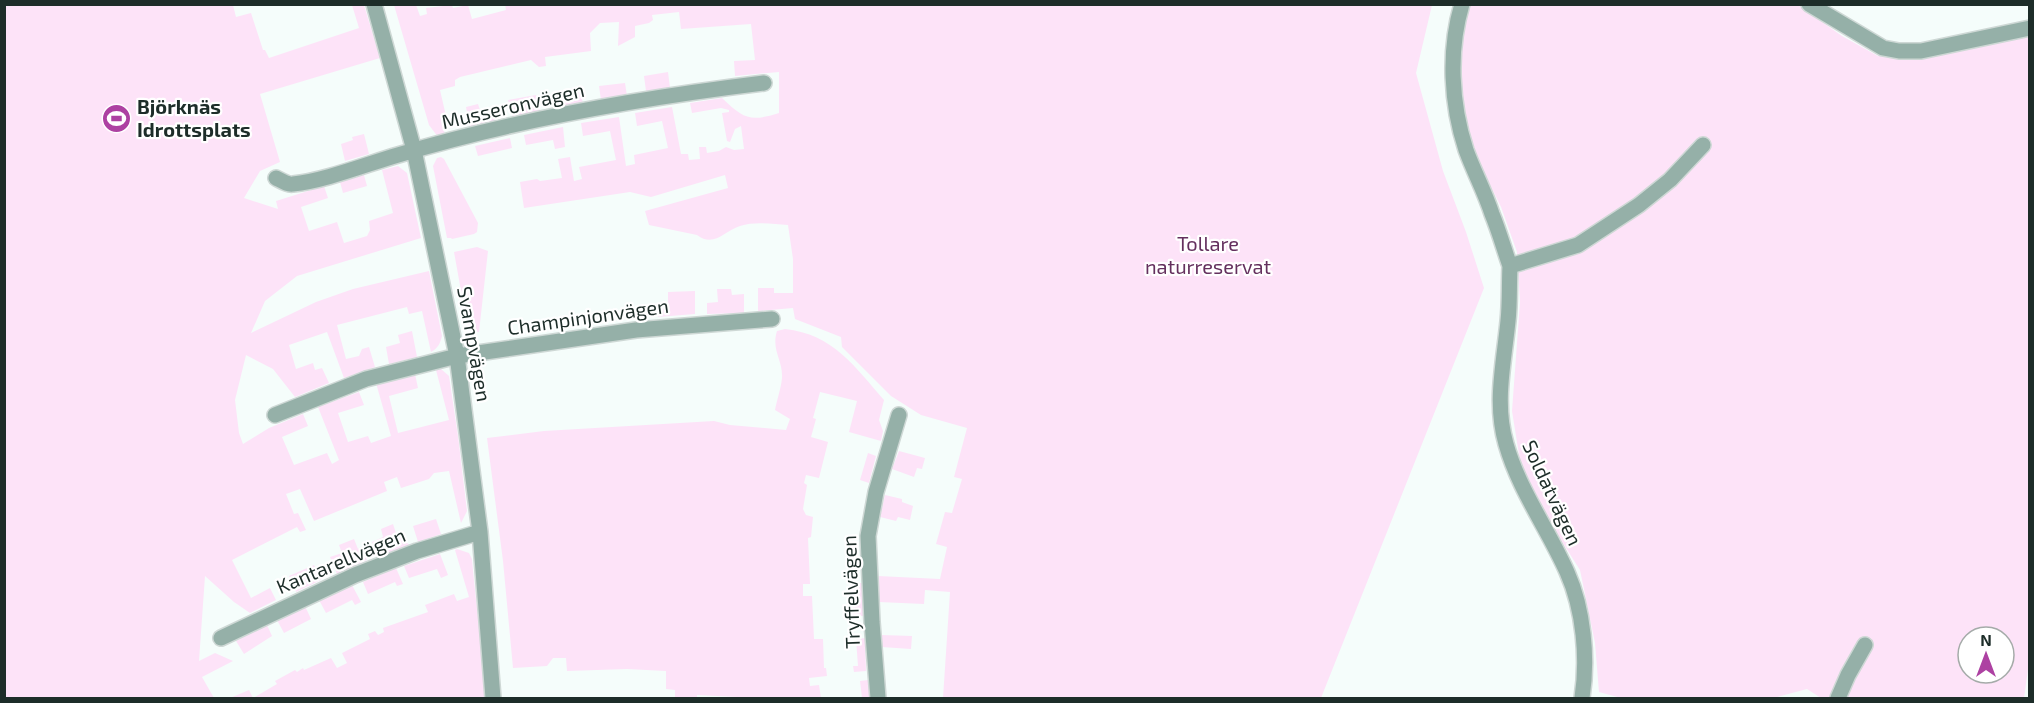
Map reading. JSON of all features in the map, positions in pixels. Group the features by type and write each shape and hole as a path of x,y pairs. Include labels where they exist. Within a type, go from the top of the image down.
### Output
{"street":[{"name":"Svampvägen","path":"374,4 414,150 457,356 480,532 493,699"},
{"name":"Soldatvägen","path":"1462,4 1455,33 1453,66 1458,118 1466,148 1492,212 1510,266 1508,321 1500,369 1505,443 1533,509 1568,574 1575,596 1582,622 1584,687 1582,699"},
{"path":"1809,4 1883,48 1899,51 1921,51 2030,28"},
{"name":"Musseronvägen","path":"276,178 291,185 414,150 596,108 764,83"},
{"path":"1510,266 1578,244 1639,205 1670,180 1703,145"},
{"name":"Champinjonvägen","path":"275,415 366,379 457,356 636,330 772,319"},
{"name":"Tryffelvägen","path":"878,699 868,536 876,492 899,415"},
{"name":"Kantarellvägen","path":"221,638 355,575 417,551 480,532"},
{"path":"1838,699 1865,645"}],"green space":[{"name":"Tollare naturreservat","path":"505,4 1432,5 1416,73 1443,171 1484,288 1321,698 943,698 950,592 925,590 924,604 879,602 878,576 940,579 947,547 936,544 945,512 952,513 962,479 954,477 967,428 921,415 891,396 842,347 841,337 795,319 793,308 758,311 758,288 774,288 774,293 793,293 793,259 788,225 746,224 709,240 697,235 649,225 645,211 728,188 725,175 651,197 630,192 524,208 520,182 562,178 558,159 570,157 574,181 582,179 579,167 616,160 610,131 583,136 581,123 619,117 626,166 635,164 634,155 668,148 662,121 637,126 635,113 672,107 681,154 688,154 689,160 700,159 699,147 706,147 707,153 726,147 734,150 744,149 741,126 735,129 730,142 727,141 722,113 729,112 729,110 721,108 692,113 690,103 722,98 748,117 779,113 779,72 735,76 734,61 755,60 751,24 681,29 679,12 652,15 653,20 649,23 635,26 635,37 618,46 619,22 600,23 590,33 591,51 545,57 546,66 539,67 531,60 460,77 455,80 455,86 440,90 446,116 442,119 445,135 438,137 429,125 394,5 416,5 420,16 427,14 426,8 452,5 453,8 468,5 472,19 506,10"},
{"path":"5,5 233,5 236,17 251,13 263,50 269,58 359,28 352,5 364,5 380,58 260,94 280,162 260,171 244,198 278,209 276,201 324,186 328,198 301,207 309,231 337,222 344,243 367,236 370,230 369,221 393,213 382,170 398,166 407,173 421,238 297,276 265,301 251,333 316,302 353,289 429,271 442,336 437,347 431,352 422,311 409,314 407,307 337,325 346,359 359,356 362,349 369,347 375,367 344,378 327,332 289,345 296,369 313,363 315,370 322,368 329,383 295,397 273,369 246,355 235,400 239,433 243,444 269,428 303,414 308,426 282,437 294,465 327,453 332,464 339,460 318,407 359,392 364,405 338,413 348,442 368,436 371,443 391,436 376,383 415,374 418,388 389,396 398,433 449,420 436,370 441,369 449,376 467,511 461,523 449,471 434,473 429,479 401,488 397,477 384,482 387,491 314,521 300,489 286,494 294,514 298,513 306,530 300,532 297,527 232,560 251,598 270,588 276,600 250,613 205,576 199,661 215,653 233,661 202,677 214,698 5,698"},
{"path":"1469,5 1798,5 1842,36 1878,56 1913,59 2029,37 2030,655 2024,698 1821,698 1807,689 1773,698 1621,698 1599,692 1595,643 1580,570 1541,509 1520,461 1512,411 1520,302 1517,252 1501,207 1480,165 1466,125 1459,72 1462,35"},
{"path":"668,72 670,88 646,91 644,76"},
{"path":"625,83 627,96 601,100 599,86"},
{"path":"580,87 583,104 557,108 554,92"},
{"path":"536,95 540,112 513,118 508,100"},
{"path":"478,104 480,110 493,107 496,123 470,128 466,107"},
{"path":"563,127 565,147 555,149 553,140 526,145 524,135"},
{"path":"364,134 369,154 345,161 341,144 353,140 352,137"},
{"path":"510,138 512,148 478,156 475,146"},
{"path":"441,157 478,223 477,232 474,234 447,238 433,166 437,158"},
{"path":"364,175 367,186 343,193 340,182"},
{"path":"477,247 488,251 479,332 470,332 454,252"},
{"path":"717,289 731,289 732,295 744,294 744,313 707,314 707,303 718,302"},
{"path":"695,291 695,314 658,317 660,311 668,304 668,292"},
{"path":"785,329 802,332 830,345 853,364 884,400 879,420 883,431 881,441 849,432 857,401 820,392 813,418 816,419 811,437 828,442 819,478 806,475 804,483 807,485 803,509 806,515 813,517 811,537 808,538 810,584 803,584 803,596 812,596 814,639 823,639 824,668 826,668 827,676 809,678 810,686 819,685 821,698 697,695 697,698 675,698 675,690 666,689 666,671 627,669 567,671 566,658 553,658 547,666 513,668 503,561 487,438 544,431 714,421 730,425 786,430 790,419 775,410 782,372 775,344 777,331"},
{"path":"412,331 417,357 389,364 386,347 400,343 398,335"},
{"path":"899,451 925,458 922,469 917,468 914,477 892,469"},
{"path":"868,453 876,456 869,483 860,480"},
{"path":"885,495 902,499 902,502 913,506 910,520 898,517 896,521 880,517"},
{"path":"436,519 441,534 418,542 413,526"},
{"path":"393,524 397,536 410,545 377,557 372,542 383,537 381,529"},
{"path":"354,539 358,549 361,547 367,560 337,574 330,557 342,553 339,545"},
{"path":"455,550 469,553 472,559 485,698 253,698 277,684 275,681 295,670 297,672 303,668 304,670 331,658 337,668 347,663 342,653 370,639 368,634 375,631 378,635 384,632 383,628 428,612 425,605 454,594 457,601 469,597"},
{"path":"440,554 448,575 441,578 437,569 409,578 404,566"},
{"path":"314,565 321,580 296,592 289,576"},
{"path":"396,568 403,584 397,586 395,582 368,594 363,582"},
{"path":"853,583 862,583 863,616 845,616 845,611 853,611"},
{"path":"352,585 361,602 355,605 352,600 326,613 319,600"},
{"path":"305,606 311,619 284,633 277,620"},
{"path":"267,625 272,636 244,654 236,641"},
{"path":"882,635 912,636 911,649 882,647"},
{"path":"865,638 866,671 854,672 853,666 858,666 856,639"},
{"path":"868,680 870,698 862,698 860,681"},
{"path":"249,690 253,698 230,698"}],"place":[{"name":"Björknäs Idrottsplats","path":"116,119"}]}
